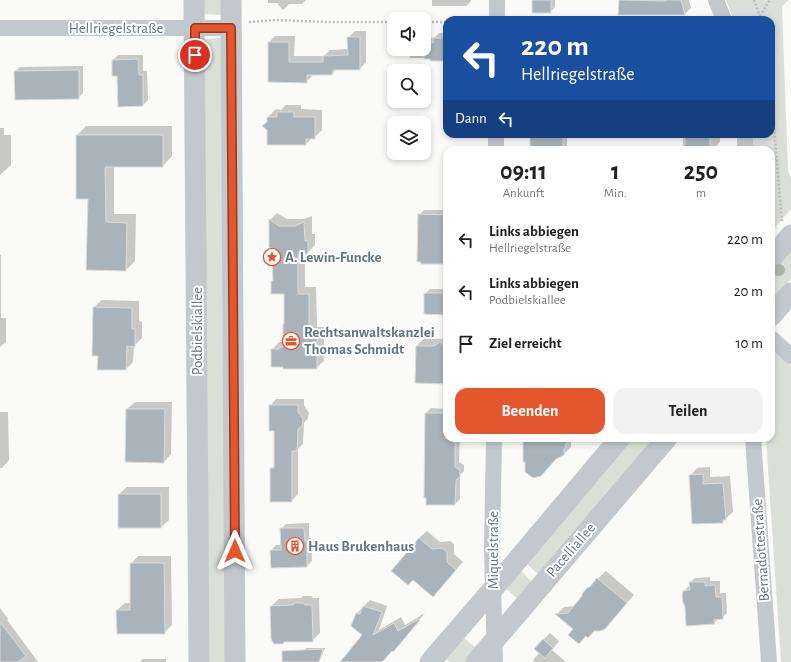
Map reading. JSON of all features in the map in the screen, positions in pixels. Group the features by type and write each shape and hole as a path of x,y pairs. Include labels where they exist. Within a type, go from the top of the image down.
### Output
{"street":[{"name":"Podbielskiallee","path":"194,0 199,662"},
{"path":"231,0 238,25 235,662"},
{"path":"497,0 497,16"},
{"path":"716,0 722,16"},
{"name":"Hellriegelstraße","path":"0,28 195,28 238,25"},
{"path":"775,252 787,229"},
{"path":"775,311 791,293"},
{"path":"775,342 791,356"},
{"name":"Miquelstraße","path":"494,442 492,547 495,662"},
{"path":"430,662 617,442"},
{"name":"Pacelliallee","path":"476,662 664,442"},
{"name":"Bernadottestraße","path":"753,442 769,662"}],"path":[{"path":"754,0 760,16"},
{"path":"760,16 770,0"},
{"path":"238,25 276,20 319,22 387,22"},
{"path":"431,22 443,22"},
{"path":"775,136 787,229"}],"shaded area":[{"path":"203,0 221,0 222,15 203,14"},
{"path":"726,0 789,0 782,6 788,171 791,177 791,209 775,227 775,146 753,146 753,138 775,138 775,16 732,16"},
{"path":"221,38 226,662 209,662 203,39"},
{"path":"791,249 791,279 775,298 775,268"},
{"path":"775,352 791,366 791,662 781,662 766,442 775,442"},
{"path":"628,442 654,442 540,576 525,562"},
{"path":"519,569 533,583 518,599 506,589"},
{"path":"463,637 476,648 467,662 450,662 444,658"}],"building":[{"path":"532,0 551,0 551,13 532,13"},
{"path":"619,0 681,0 685,15 618,15"},
{"path":"347,37 360,37 360,70 333,70 332,75 307,75 307,83 268,82 268,42 289,42 289,62 323,62 323,56 348,55"},
{"path":"433,38 443,38 443,61 430,61 430,59 424,59 424,56 431,56 431,43 433,43"},
{"path":"138,59 139,75 143,75 143,106 118,107 117,76 112,76 112,60"},
{"path":"79,70 79,99 15,100 14,71"},
{"path":"277,112 294,112 294,117 315,117 315,139 306,139 306,145 267,145 267,130 262,126 267,122 267,117 277,117"},
{"path":"76,135 163,135 163,167 105,167 106,222 127,223 126,271 86,270 88,199 76,199"},
{"path":"530,138 563,138 563,146 530,146"},
{"path":"685,138 710,138 710,146 685,146"},
{"path":"418,214 443,215 443,264 421,264 421,262 417,262"},
{"path":"269,219 279,226 295,226 304,222 305,241 308,241 308,254 298,254 298,294 309,294 309,334 317,334 317,369 283,369 283,367 271,367 271,349 279,349 279,347 283,347 284,294 271,294 271,281 273,281 272,248 269,248"},
{"path":"424,293 443,293 443,315 424,314"},
{"path":"93,307 132,308 132,329 135,329 135,347 127,346 126,370 97,370 98,356 92,356"},
{"path":"440,342 443,345 443,384 415,383 416,346 434,346"},
{"path":"269,405 298,405 298,412 303,419 302,426 298,429 297,451 292,451 292,502 270,502 270,468 274,468 274,431 269,431"},
{"path":"126,409 165,409 164,463 125,462"},
{"path":"425,413 443,413 443,442 455,442 455,467 460,470 460,477 456,480 455,505 426,505 426,498 424,498"},
{"path":"523,442 568,442 565,445 564,455 556,459 541,476 533,478 525,472 525,462 523,462"},
{"path":"703,474 703,484 723,483 726,520 723,520 723,523 692,524 689,475"},
{"path":"118,494 161,494 161,528 118,528"},
{"name":"Haus Brukenhaus","path":"280,528 304,528 305,542 307,542 307,567 271,568 270,550 281,550"},
{"path":"419,538 432,549 442,548 447,552 447,562 456,570 433,597 413,580 408,585 391,571"},
{"path":"130,563 164,563 165,634 117,634 116,610 130,610"},
{"path":"597,578 627,603 605,629 594,631 588,638 586,636 579,644 568,635 573,629 555,614 568,613 582,594"},
{"path":"689,582 705,582 705,586 715,585 716,597 722,597 723,619 714,620 715,624 686,626 685,607 682,596 683,591 690,590"},
{"path":"294,603 312,605 313,642 284,642 283,644 274,644 271,639 270,606 293,605"},
{"path":"363,606 382,612 373,635 394,623 398,631 419,619 420,620 393,652 392,651 382,662 340,662 362,635 351,626 356,613 360,614"},
{"path":"0,622 26,656 18,662 0,662"},
{"path":"543,639 553,648 545,658 534,649"},
{"path":"323,649 319,662 282,662 282,651"}],"place":[{"name":"A. Lewin-Funcke","path":"272,257"},
{"name":"Rechtsanwaltskanzlei Thomas Schmidt","path":"291,341"},
{"name":"Haus Brukenhaus","path":"295,546"}],"route":[{"path":"195,55 195,28 231,28 235,551"}]}
